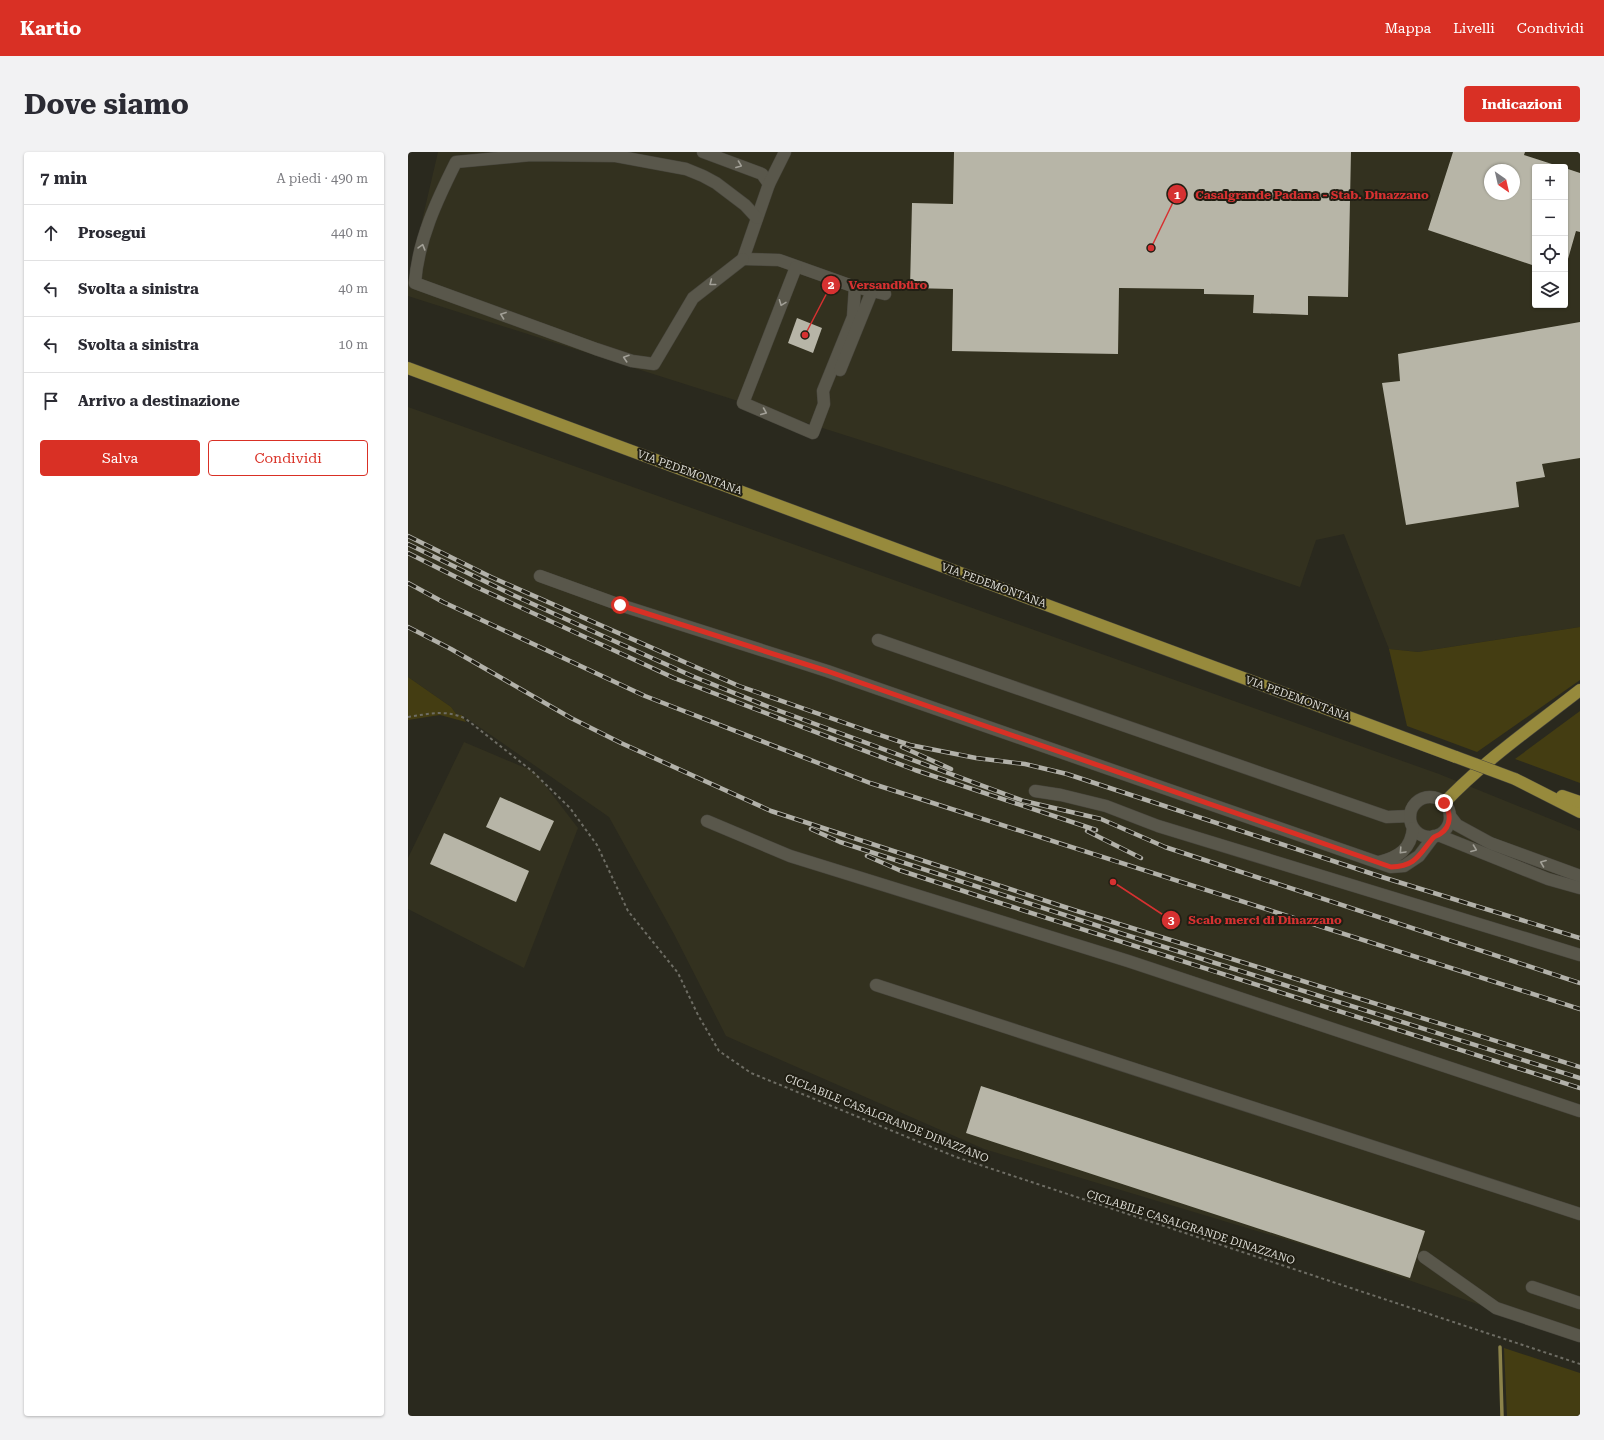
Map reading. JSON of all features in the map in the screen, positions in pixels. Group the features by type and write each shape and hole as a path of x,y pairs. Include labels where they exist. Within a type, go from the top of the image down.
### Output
{"main road":[{"name":"VIA PEDEMONTANA","path":"408,368 1580,802"},
{"path":"1444,803 1463,783 1580,690"},
{"path":"1515,779 1580,812"},
{"path":"1543,789 1580,798"}],"street":[{"path":"703,152 762,174 768,184"},
{"path":"756,221 711,187 687,176 664,170 640,161 616,156 531,154 456,162 433,209 416,266 415,282 596,349 632,360 654,364 693,298 743,259 756,221 768,184 785,152"},
{"path":"743,259 779,260 855,287 885,294"},
{"path":"796,267 743,403 812,433 848,352 872,291"},
{"path":"824,404 823,391 853,317 855,287"},
{"path":"540,576 620,605 834,673 1391,867 1404,866 1419,856 1436,836 1446,828 1450,816"},
{"path":"878,640 1387,817 1410,816"},
{"path":"1035,791 1061,795 1106,806 1158,826 1580,955"},
{"path":"1379,862 1394,858 1401,853 1412,839 1413,828 1410,816 1415,804 1426,798 1433,797 1444,803 1450,816 1457,825 1490,843 1580,876"},
{"path":"707,821 790,856 1128,961 1580,1111"},
{"path":"1413,828 1423,836 1436,836 1548,879 1580,888"},
{"path":"876,985 1580,1214"},
{"path":"1424,1257 1496,1308 1580,1336"},
{"path":"1532,1287 1580,1304"}],"path":[{"name":"CICLABILE CASALGRANDE DINAZZANO","path":"408,717 443,712 457,715 466,719 532,771 570,808 597,845 628,911 678,973 698,1014 719,1050 751,1073 956,1157 1580,1364"}],"shaded area":[{"path":"438,152 1580,152 1580,627 1418,652 1389,649 1344,534 1316,540 1300,587 1005,486 408,296 408,281"},
{"path":"408,407 1439,774 1580,831 1580,1340 1334,1254 984,1149 726,1036 674,934 609,817 462,715 457,715 451,707 408,677"},
{"path":"1580,627 1580,680 1477,752 1407,726 1389,649 1418,652"},
{"path":"408,677 451,707 457,715 462,715 466,722 440,715 408,720"},
{"path":"1580,711 1580,783 1515,759"},
{"path":"464,742 535,772 578,828 524,968 408,909 408,858"},
{"path":"1504,1348 1580,1373 1580,1416 1507,1416"}],"building":[{"path":"954,152 1351,152 1348,297 1308,296 1308,315 1253,313 1254,295 1204,294 1204,289 1119,288 1118,354 952,351 953,289 910,288 912,203 953,204"},
{"path":"1453,152 1525,152 1524,155 1552,164 1532,164 1532,265 1428,230"},
{"path":"1568,169 1580,173 1580,232 1576,231 1568,259"},
{"path":"797,318 822,328 813,353 788,343"},
{"path":"1580,322 1580,458 1542,464 1545,477 1516,482 1519,507 1406,525 1382,383 1400,381 1398,354"},
{"path":"500,797 554,821 540,851 486,827"},
{"path":"444,833 529,871 516,902 430,864"},
{"path":"981,1086 1425,1231 1410,1278 966,1133"}],"waterway":[{"path":"1500,1347 1502,1416"}],"railway":[{"path":"408,536 491,577 739,686 868,731 910,745 976,758 1025,764 1067,774 1382,877 1580,938"},
{"path":"408,544 513,595 603,636 692,676 769,707 1024,801 1101,819 1165,847 1580,983"},
{"path":"408,553 474,586 674,678 915,770 1096,830"},
{"path":"408,583 443,602 645,696 870,783 1580,1009"},
{"path":"408,627 451,649 571,718 621,743 771,811 1077,911 1580,1067"},
{"path":"902,747 951,769"},
{"path":"811,829 840,842 1123,934 1580,1078"},
{"path":"1087,831 1141,858"},
{"path":"867,856 899,870 997,902 1580,1088"}],"place":[{"name":"Casalgrande Padana - Stab. Dinazzano","path":"1151,248"},
{"name":"Versandbüro","path":"805,335"},
{"name":"Scalo merci di Dinazzano","path":"1113,882"}],"route":[{"path":"620,605 827,671 1391,867 1404,866 1419,856 1434,836 1442,833 1449,822 1450,816 1444,803"}]}
